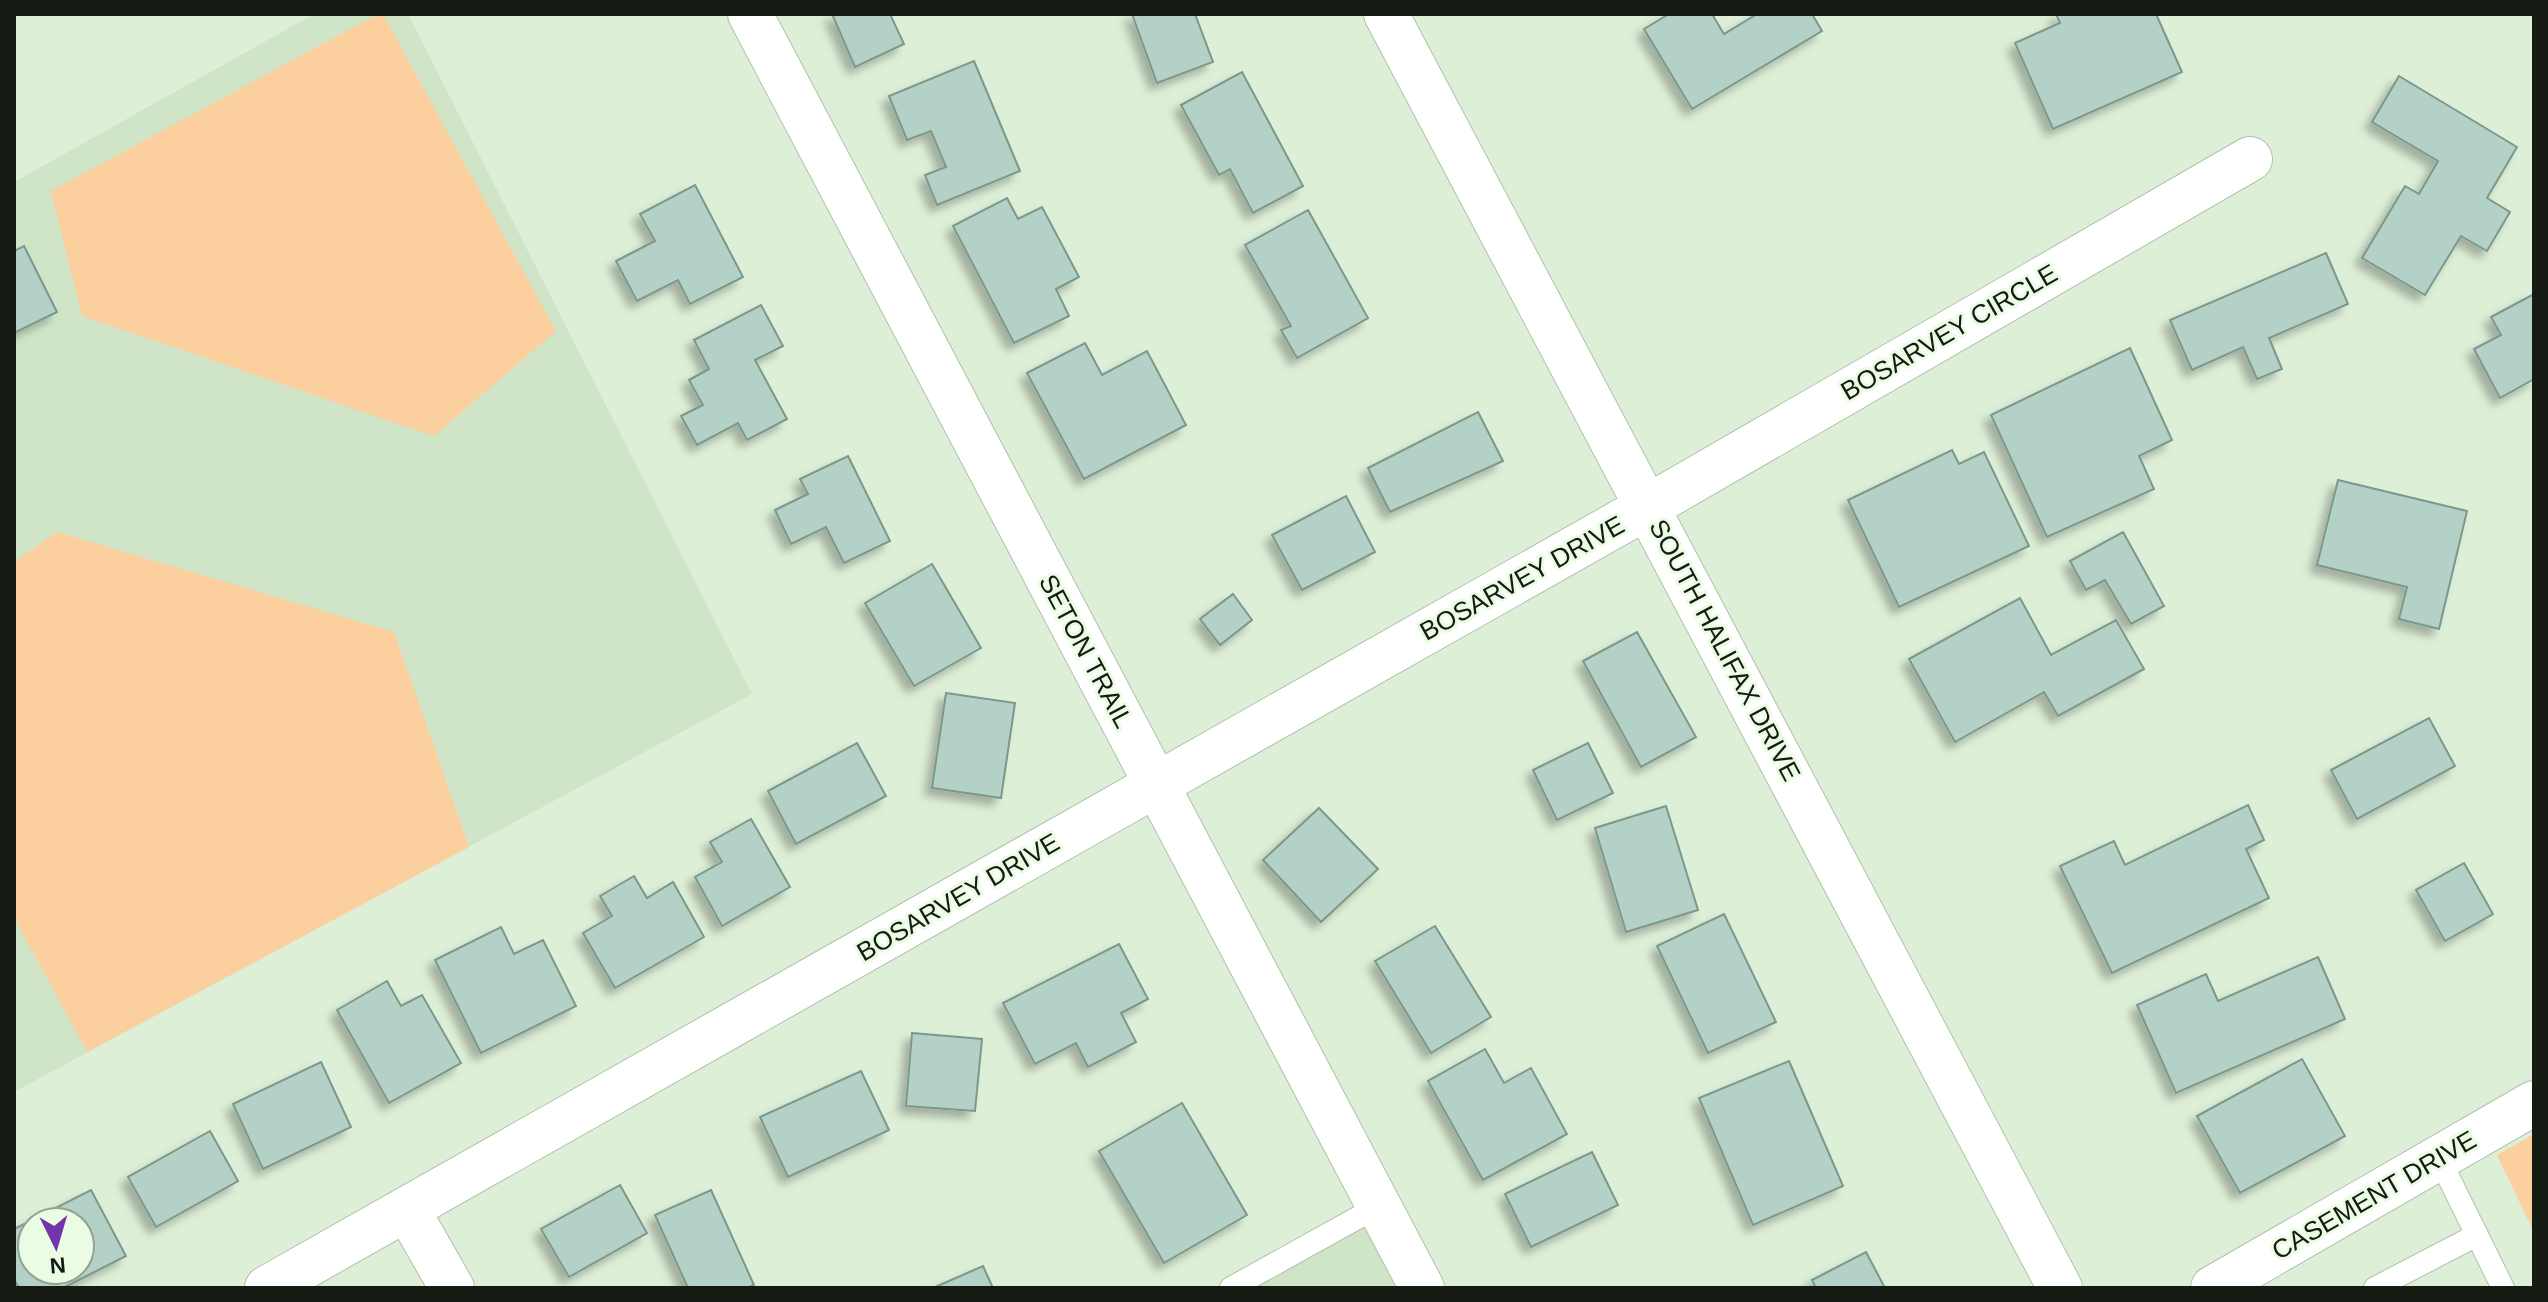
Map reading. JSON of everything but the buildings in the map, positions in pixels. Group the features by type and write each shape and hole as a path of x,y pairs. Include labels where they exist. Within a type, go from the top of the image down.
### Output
{"street":[{"name":"SETON TRAIL","path":"750,14 1422,1288"},
{"name":"SOUTH HALIFAX DRIVE","path":"1386,14 2060,1288"},
{"name":"BOSARVEY CIRCLE","path":"1649,506 2250,159"},
{"name":"BOSARVEY DRIVE","path":"267,1288 408,1211 1649,506"},
{"name":"CASEMENT DRIVE","path":"2213,1288 2534,1103"},
{"path":"408,1211 452,1288"}],"lane":[{"path":"2439,1158 2503,1288"},
{"path":"1231,1288 1379,1206"},
{"path":"2375,1288 2477,1235"}],"shaded area":[{"path":"314,14 408,14 752,694 14,1092 14,182"},
{"path":"383,14 556,331 434,436 82,316 51,191"},
{"path":"57,532 394,632 469,847 87,1052 14,918 14,562"},
{"path":"2534,1134 2534,1232 2497,1155"},
{"path":"1365,1227 1398,1288 1238,1288"}]}
